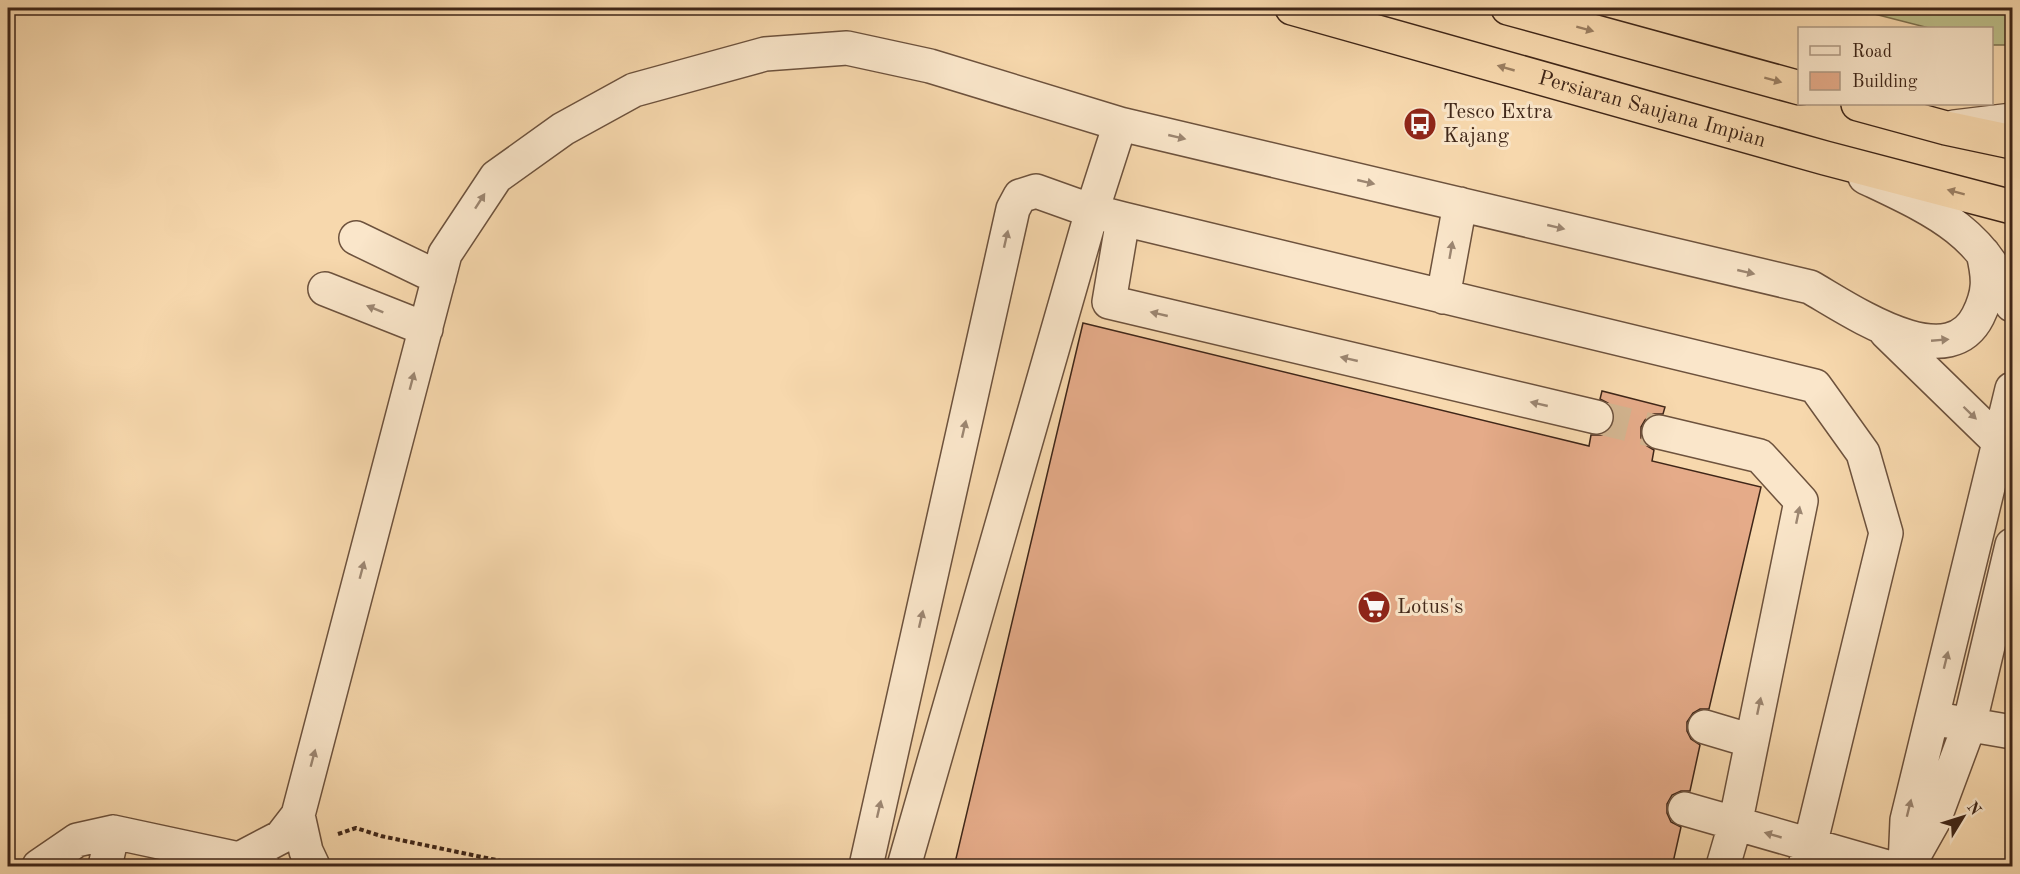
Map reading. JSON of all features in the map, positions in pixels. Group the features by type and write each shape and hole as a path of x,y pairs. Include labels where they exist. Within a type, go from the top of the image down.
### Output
{"highway":[{"name":"Persiaran Saujana Impian","path":"1292,8 1825,158 2013,207"},
{"path":"1508,8 1798,86"},
{"path":"1862,105 1946,128 2013,142"}],"street":[{"path":"239,859 280,837 298,815 446,254 496,177 562,129 634,90 765,54 847,48 930,66 1120,124 1810,287 1883,329 1922,341 1939,341 1959,337 1975,321 1986,300 1989,276 1983,253"},
{"path":"1946,128 2013,120"},
{"path":"904,867 1107,215 1120,124"},
{"path":"1825,158 1931,208 1959,229 1983,253 2005,285 2013,305"},
{"path":"866,867 1013,209 1020,196 1036,191 1107,215 1815,386 1863,453 1886,533 1808,856"},
{"path":"1443,297 1460,204"},
{"path":"1107,215 1109,302 1596,417"},
{"path":"356,238 439,278"},
{"path":"325,289 426,329"},
{"path":"1883,329 2006,445"},
{"path":"1907,867 1906,820 2006,445 2013,389"},
{"path":"1659,432 1760,456 1801,501 1735,825 1723,867"},
{"path":"1907,867 1934,820 1969,726 2013,545"},
{"path":"1932,717 1969,726 2013,732"},
{"path":"1705,727 1752,741"},
{"path":"1685,809 1735,825 1808,856 1884,867"},
{"path":"298,815 306,851 313,867"},
{"path":"105,867 112,832"},
{"path":"39,867 77,840 112,832 272,867"}],"path":[{"path":"334,841 338,833 356,828 381,836 525,867"}],"green space":[{"path":"1851,8 2012,8 2012,45 1993,45 1993,27 1925,27"}],"building":[{"name":"Lotus's","path":"1083,323 1589,446 1591,435 1602,435 1614,422 1614,411 1608,403 1600,399 1602,391 1665,407 1663,414 1653,414 1645,420 1641,427 1641,438 1647,446 1654,450 1652,461 1761,487 1709,709 1700,709 1693,713 1687,722 1687,731 1691,739 1700,745 1690,791 1681,791 1672,795 1667,804 1667,813 1671,822 1681,827 1672,867 954,867"}],"tunnel":[{"path":"1596,417 1659,432"}],"place":[{"name":"Tesco Extra Kajang","path":"1420,124"},
{"name":"Lotus's","path":"1374,607"}]}
